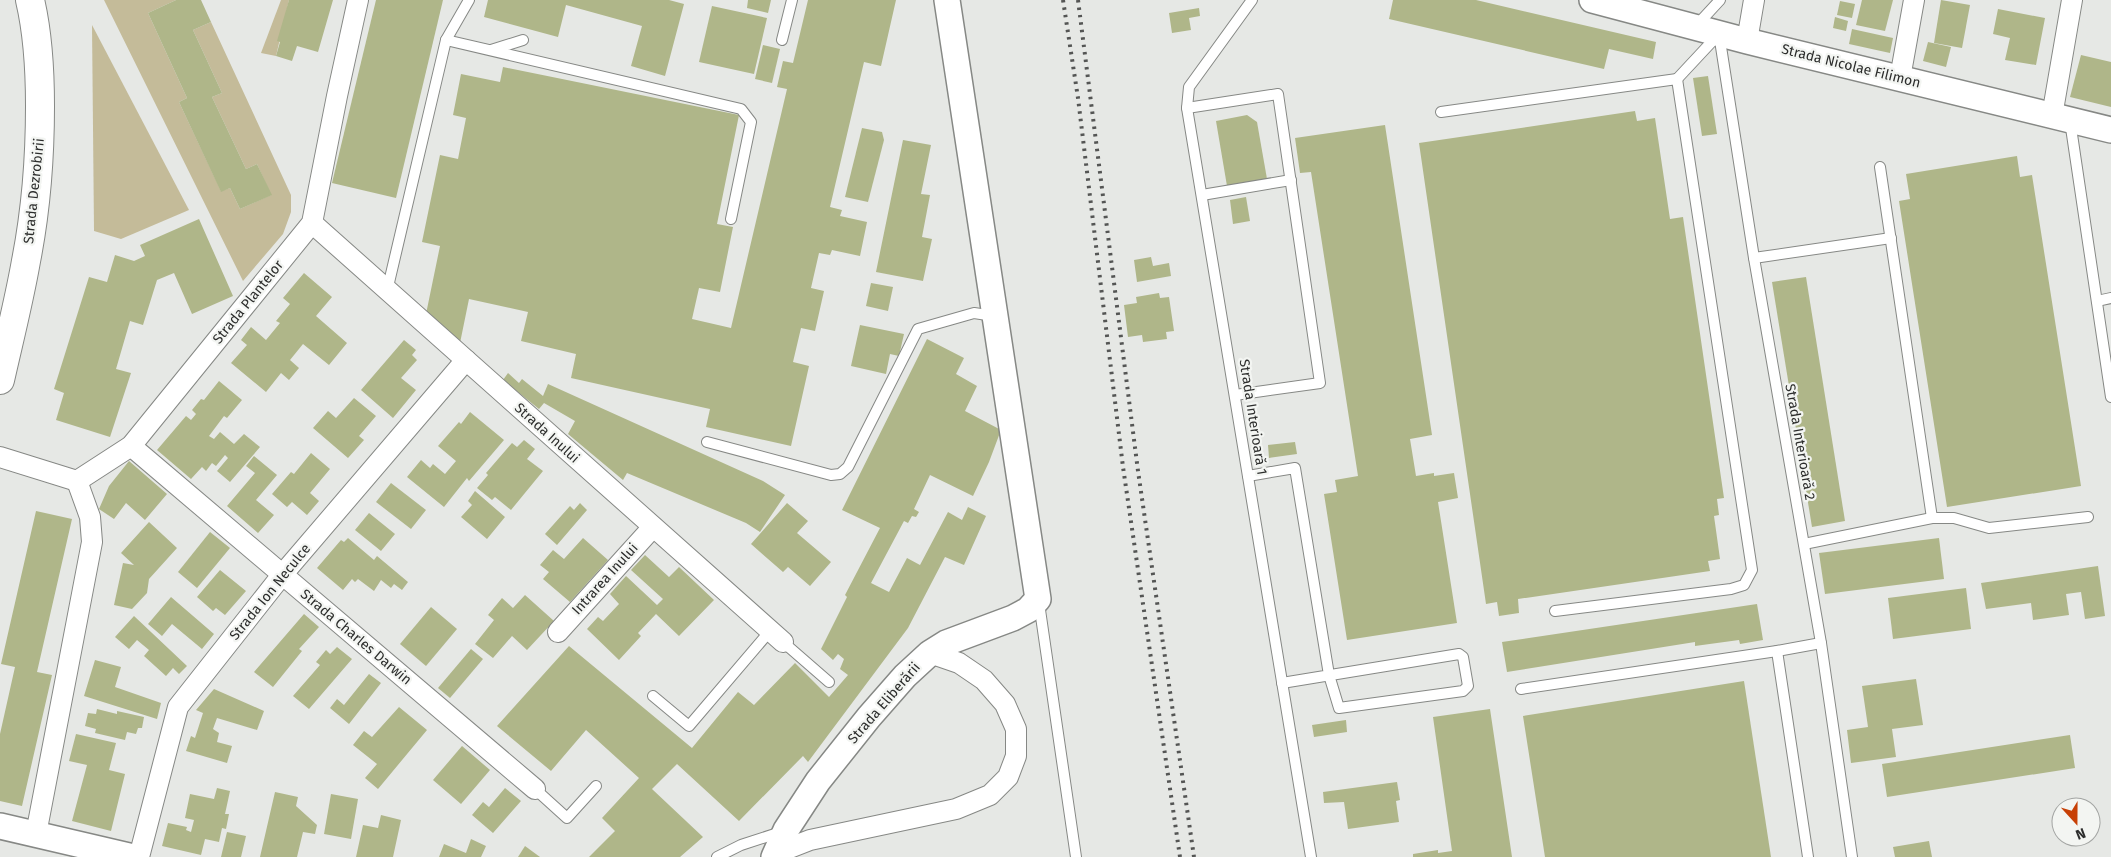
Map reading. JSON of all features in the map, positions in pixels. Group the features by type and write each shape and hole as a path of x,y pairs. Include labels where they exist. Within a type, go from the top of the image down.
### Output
{"main road":[{"name":"Strada Dezrobirii","path":"0,380 26,261 35,205 40,141 40,80 34,16 30,0"}],"street":[{"name":"Strada Plantelor","path":"77,481 131,446 312,223 336,96 358,0"},
{"path":"947,0 1038,599"},
{"name":"Strada Nicolae Filimon","path":"1592,0 1747,41 2111,130"},
{"path":"1747,41 1754,0"},
{"path":"1900,78 1914,0"},
{"path":"2061,118 2072,0"},
{"name":"Strada Inului","path":"312,223 777,636"},
{"name":"Strada Ion Neculce","path":"139,857 178,708 282,575 466,360"},
{"name":"Strada Charles Darwin","path":"131,446 535,789"},
{"path":"0,457 77,481 90,517 92,542 36,834"},
{"name":"Intrarea Inului","path":"558,632 653,527"},
{"name":"Strada Eliberării","path":"774,855 786,830 818,781 869,716 904,676 930,652 972,632 1013,618 1028,610 1038,599"},
{"path":"774,855 810,840 956,809 990,795 1008,777 1016,756 1016,729 1006,704 984,680 959,663 930,652"},
{"path":"0,826 133,857"}],"lane":[{"path":"388,291 446,40 469,0"},
{"path":"782,40 792,0"},
{"name":"Strada Interioară 1","path":"1252,0 1189,87 1187,108 1311,857"},
{"path":"1554,611 1731,590 1744,585 1752,570 1677,79 1708,30 1720,0"},
{"name":"Strada Interioară 2","path":"1708,30 1754,258 1804,544 1821,643 1852,857"},
{"path":"446,40 741,109 751,122 731,219"},
{"path":"489,50 523,40"},
{"path":"1441,112 1677,79"},
{"path":"1187,108 1278,94 1320,383 1235,395"},
{"path":"2061,118 2096,300 2111,397"},
{"path":"1880,167 1932,518"},
{"path":"1202,195 1291,180"},
{"path":"1754,258 1891,238"},
{"path":"2096,300 2111,298"},
{"path":"707,442 831,475 840,474 848,467 918,329 974,312 995,316"},
{"path":"1248,476 1295,468 1329,675 1338,705 1342,708 1463,691 1468,686 1464,657 1459,654 1329,675 1282,683"},
{"path":"1804,544 1932,518 1954,518 1989,528 2088,517"},
{"path":"1038,599 1076,857"},
{"path":"654,696 689,726 777,636 829,682"},
{"path":"1520,689 1821,643"},
{"path":"1777,651 1808,857"},
{"path":"535,789 567,818 596,786"},
{"path":"717,857 742,845 786,830"}],"shaded area":[{"path":"104,0 176,0 148,13 187,98 179,102 221,191 230,188 240,209 271,195 257,164 246,169 212,97 222,93 193,30 211,22 291,195 291,212 283,234 243,281"},
{"path":"281,0 289,0 276,56 261,53"},
{"path":"92,25 189,210 121,239 94,231"}],"building":[{"path":"176,0 201,0 211,22 193,30 222,93 212,97 246,169 257,164 272,195 240,209 230,188 221,192 179,102 187,98 148,13"},
{"path":"289,0 333,0 318,52 297,46 292,61 276,56 280,42 277,41"},
{"path":"376,0 443,0 396,198 332,183"},
{"path":"488,0 669,0 684,4 665,76 631,66 642,26 566,5 558,37 484,17"},
{"path":"748,0 771,0 768,13 747,8"},
{"path":"808,0 896,0 881,66 864,62 830,207 842,210 840,216 867,222 860,256 832,250 830,255 819,253 811,288 824,291 815,331 801,328 793,362 809,366 791,446 706,427 710,409 571,378 576,354 521,341 528,312 469,299 460,343 426,314 440,246 422,242 440,155 458,159 466,118 453,115 461,74 500,82 503,67 739,115 717,224 733,227 720,292 699,288 692,319 731,328 787,89 777,87 783,61 793,63"},
{"path":"1393,0 1476,0 1656,42 1653,59 1609,49 1604,69 1389,19"},
{"path":"1862,0 1893,0 1885,31 1856,25"},
{"path":"1941,0 1970,5 1962,48 1934,43"},
{"path":"1840,1 1855,4 1852,18 1837,15"},
{"path":"712,6 767,18 754,74 699,62"},
{"path":"1199,8 1200,16 1189,18 1191,30 1172,33 1169,13"},
{"path":"1998,9 2045,18 2036,65 2005,60 2010,38 1993,34"},
{"path":"1835,17 1848,21 1846,31 1833,28"},
{"path":"1852,29 1893,38 1890,53 1849,44"},
{"path":"1928,42 1951,47 1946,67 1923,61"},
{"path":"763,45 780,49 772,83 755,79"},
{"path":"2081,55 2111,62 2111,107 2070,97"},
{"path":"1708,76 1717,134 1702,136 1693,78"},
{"path":"1635,111 1637,121 1655,118 1670,219 1683,217 1724,498 1717,499 1719,515 1714,516 1720,559 1708,561 1710,571 1518,599 1519,613 1499,616 1497,602 1486,604 1419,143"},
{"path":"1247,115 1257,122 1267,179 1227,186 1216,121"},
{"path":"1385,125 1432,435 1410,439 1416,476 1434,473 1434,476 1454,473 1458,498 1438,502 1457,623 1347,640 1324,494 1337,492 1335,480 1358,476 1311,172 1300,173 1295,138"},
{"path":"862,128 882,132 884,140 868,202 845,197"},
{"path":"903,140 931,145 921,194 930,195 922,237 932,239 923,281 876,272"},
{"path":"2017,156 2020,177 2032,175 2081,486 1947,507 1899,201 1910,199 1906,174"},
{"path":"1246,197 1250,221 1233,224 1230,200"},
{"path":"199,219 233,296 192,314 174,273 157,280 143,325 130,321 116,369 131,373 110,437 56,420 64,393 54,389 89,277 107,282 115,255 134,261 145,256 140,245"},
{"path":"1151,257 1153,266 1169,263 1171,276 1137,282 1134,260"},
{"path":"304,273 332,297 316,316 347,343 329,365 303,344 290,360 299,368 289,380 281,373 266,392 231,363 247,345 241,340 251,327 266,340 280,323 276,321 290,304 283,298"},
{"path":"1806,277 1845,521 1812,527 1772,282"},
{"path":"871,283 893,287 888,311 866,306"},
{"path":"1159,293 1160,298 1169,297 1174,331 1166,332 1167,339 1143,342 1142,335 1128,337 1124,305 1137,303 1136,297"},
{"path":"860,325 904,334 899,356 890,354 886,374 851,366"},
{"path":"927,339 964,358 956,374 977,386 965,411 1001,430 973,496 930,475 914,509 919,512 916,517 912,516 908,523 904,521 871,583 889,592 907,558 920,565 948,512 962,520 968,507 986,516 964,565 945,557 908,628 808,762 803,756 739,821 677,764 652,789 703,837 680,857 589,857 615,831 602,818 639,778 586,730 551,771 497,726 569,646 692,748 738,692 754,705 795,663 829,697 848,675 840,669 844,659 838,654 833,660 821,649 847,597 845,595 880,528 842,510"},
{"path":"404,340 416,350 412,355 417,360 401,378 416,390 393,418 361,390"},
{"path":"508,373 519,383 522,379 543,396 548,384 763,481 785,495 760,532 746,523 627,473 623,480 568,434 575,421 544,403 539,409 503,380"},
{"path":"219,381 242,400 227,418 224,416 209,436 214,439 220,432 234,444 244,434 260,447 230,482 217,471 228,458 225,455 216,466 212,463 206,471 202,467 191,479 157,450 186,416 191,420 196,414 192,410 201,399 204,400"},
{"path":"354,398 376,416 359,436 364,440 348,458 313,428 328,411 336,418"},
{"path":"470,412 504,440 469,481 467,478 444,507 407,477 421,460 430,468 433,464 445,474 456,461 438,446 459,422 461,424"},
{"path":"524,440 535,449 527,459 543,471 511,510 495,497 492,500 477,488 488,475 486,473 512,443 517,447"},
{"path":"1295,442 1297,454 1269,458 1268,445"},
{"path":"311,453 330,469 310,493 319,501 307,515 292,502 287,507 272,494 291,472 294,474"},
{"path":"254,456 277,475 256,500 274,515 258,533 227,506 255,473 246,466"},
{"path":"129,461 167,494 145,520 126,503 114,519 99,509 109,486"},
{"path":"391,483 426,510 411,529 376,502"},
{"path":"475,491 505,517 487,539 461,517 472,505 468,501"},
{"path":"580,503 587,510 557,545 545,534 570,506 574,510"},
{"path":"787,503 808,521 797,533 831,562 810,586 788,567 783,572 751,544"},
{"path":"36,511 72,519 37,672 52,675 22,806 0,801 0,734 15,667 1,664"},
{"path":"369,513 395,534 381,551 355,530"},
{"path":"149,522 177,548 149,579 147,593 132,609 114,605 123,563 134,565 121,553"},
{"path":"210,532 230,548 197,588 178,572"},
{"path":"348,538 374,560 377,556 408,582 402,590 394,584 391,588 381,580 374,591 358,579 355,582 352,579 343,590 317,568 341,540 344,542"},
{"path":"583,538 608,560 570,602 543,579 549,572 540,565 553,550 564,559"},
{"path":"1939,538 1944,579 1825,594 1819,553"},
{"path":"645,555 669,577 679,567 714,600 679,636 656,614 638,633 641,636 619,660 587,629 598,617 603,621 619,604 610,594 626,576 657,605 663,599 631,570"},
{"path":"2098,566 2105,616 2085,619 2081,592 2066,594 2069,615 2033,620 2031,603 1986,609 1981,583"},
{"path":"220,570 246,591 225,615 216,608 213,611 197,597"},
{"path":"1966,588 1971,629 1893,639 1888,598"},
{"path":"525,595 554,621 527,650 512,636 493,658 475,644 494,620 488,615 502,598 513,608"},
{"path":"171,597 214,634 202,649 172,624 162,636 148,624"},
{"path":"1757,604 1763,640 1740,644 1739,640 1695,646 1695,642 1507,672 1502,642"},
{"path":"431,607 457,629 426,666 400,644"},
{"path":"304,614 319,627 299,649 302,651 273,687 254,672"},
{"path":"134,616 187,666 179,674 173,668 166,676 144,656 149,650 137,640 129,649 115,637"},
{"path":"337,647 352,659 309,709 293,696 320,665 316,662 326,650 330,654"},
{"path":"471,649 483,659 450,698 438,688"},
{"path":"95,660 121,667 115,687 161,703 157,719 84,696"},
{"path":"369,674 381,683 349,724 330,708 337,699 344,705"},
{"path":"1916,679 1923,725 1892,729 1896,757 1851,763 1847,730 1868,727 1862,686"},
{"path":"1744,681 1771,857 1545,857 1523,716"},
{"path":"214,689 264,711 257,730 217,718 213,729 219,733 217,742 232,746 227,763 186,751 191,736 195,738 203,713 196,710"},
{"path":"399,707 427,730 378,789 365,778 377,764 353,745 364,731 372,737"},
{"path":"97,709 117,714 117,711 144,717 142,728 138,728 136,734 127,732 125,740 95,733 96,729 85,726 88,713 96,714"},
{"path":"1490,709 1512,857 1413,857 1413,854 1438,850 1438,853 1452,851 1433,717"},
{"path":"1346,720 1347,732 1314,737 1312,725"},
{"path":"76,734 116,743 109,770 125,774 111,831 72,821 87,765 69,761"},
{"path":"2070,735 2075,768 1887,797 1882,764"},
{"path":"462,746 490,770 461,804 433,780"},
{"path":"1397,782 1400,800 1396,801 1399,822 1348,829 1344,802 1324,803 1323,792"},
{"path":"217,788 230,791 225,814 229,814 226,829 222,828 219,842 205,839 201,855 162,846 168,823 187,827 186,830 191,832 194,820 185,818 190,794 214,799"},
{"path":"505,788 521,801 493,833 472,815 483,802 489,807"},
{"path":"275,792 298,797 296,806 317,825 315,834 303,832 297,857 260,857"},
{"path":"331,794 358,799 351,839 324,834"},
{"path":"381,815 401,820 393,857 356,857 363,825 378,828"},
{"path":"227,832 246,836 241,857 221,857"},
{"path":"471,839 486,846 481,857 439,857 444,844 466,853"},
{"path":"1929,841 1932,857 1895,857 1893,847"},
{"path":"525,846 540,857 518,857"}],"railway":[{"path":"1063,0 1078,98 1123,467 1180,857"},
{"path":"1078,0 1138,471 1194,857"}]}
